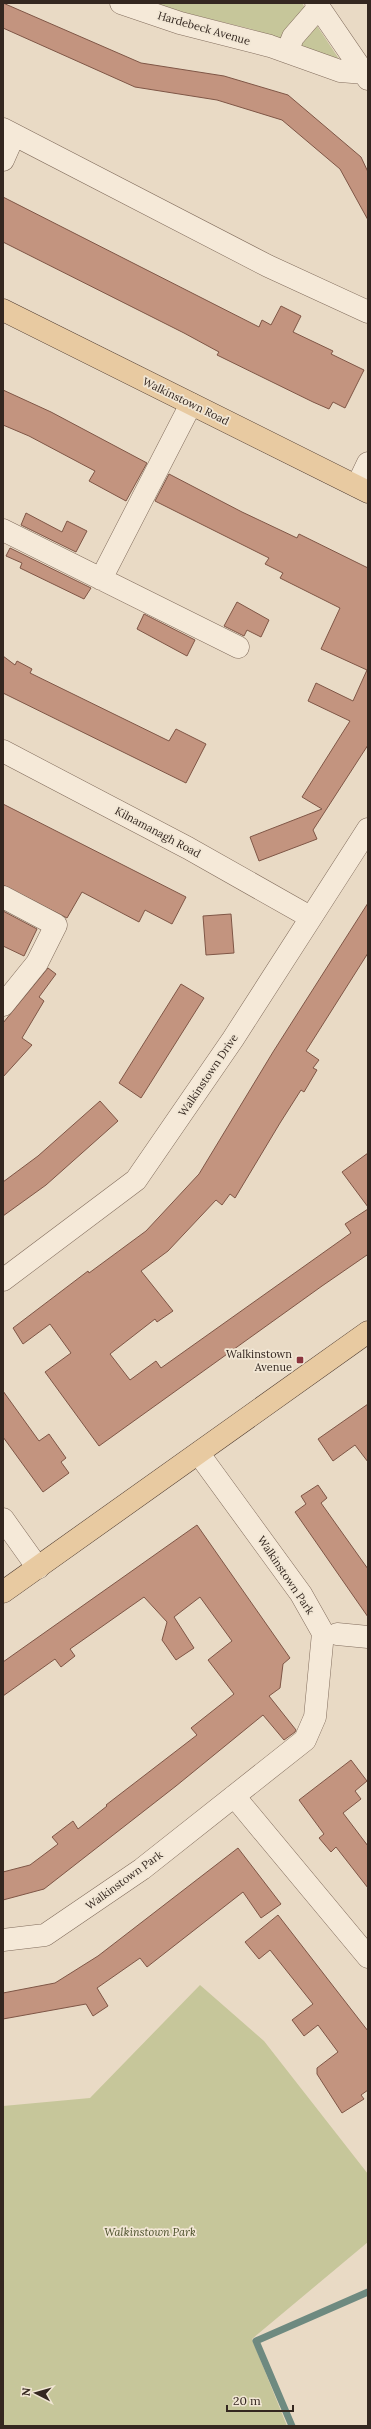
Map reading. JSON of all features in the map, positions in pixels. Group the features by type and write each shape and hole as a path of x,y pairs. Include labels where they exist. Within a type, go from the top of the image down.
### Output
{"main road":[{"name":"Walkinstown Road","path":"3,310 363,489"},
{"path":"3,1592 199,1454 368,1332"}],"street":[{"name":"Hardebeck Avenue","path":"121,3 180,23 287,52 340,71 366,76"},
{"path":"287,52 293,37 317,5 366,76"},
{"path":"3,160 9,132 268,266 368,312"},
{"path":"101,579 192,404"},
{"path":"363,489 368,463"},
{"path":"3,530 238,647"},
{"name":"Kilnamanagh Road","path":"3,752 188,848 310,917"},
{"name":"Walkinstown Drive","path":"3,1280 136,1180 233,1039 310,917 368,829"},
{"path":"3,897 56,925 38,963 3,1005"},
{"name":"Walkinstown Park","path":"3,1940 45,1935 142,1869 305,1740 315,1717 323,1633 301,1594 199,1454"},
{"path":"3,1519 38,1568"},
{"path":"337,1634 368,1637"},
{"path":"234,1796 368,1957"}],"green space":[{"path":"145,3 302,3 339,59 251,29"},
{"name":"Walkinstown Park","path":"200,1985 264,2041 368,2174 368,2242 252,2339 287,2426 3,2426 3,2106 90,2098"}],"building":[{"path":"3,3 141,63 224,76 288,95 361,157 368,172 368,220 340,169 282,120 217,100 135,87 3,28"},
{"path":"3,197 259,327 262,320 271,325 281,306 301,316 293,332 333,351 331,354 364,370 345,408 333,402 329,409 313,402 217,355 219,352 184,333 3,242"},
{"path":"3,390 51,412 147,463 126,501 89,481 95,471 29,436 3,425"},
{"path":"169,474 242,512 297,538 299,534 368,568 368,745 313,830 317,839 259,861 250,837 322,809 302,797 350,721 308,701 316,683 353,701 367,670 321,649 340,608 280,578 283,573 265,564 269,558 155,501"},
{"path":"26,513 62,532 67,521 87,531 76,552 21,525"},
{"path":"10,548 91,588 84,599 20,568 22,563 6,556"},
{"path":"237,602 269,620 261,637 247,630 244,636 224,626"},
{"path":"144,614 195,640 187,656 137,629"},
{"path":"3,656 15,665 17,661 32,669 30,673 169,741 176,729 206,744 186,783 3,693"},
{"path":"3,804 186,897 172,924 145,910 139,922 82,892 67,918 3,885"},
{"path":"368,903 368,953 306,1051 319,1060 313,1068 317,1070 304,1092 301,1090 235,1198 230,1194 222,1205 216,1200 168,1251 141,1271 173,1311 157,1322 155,1319 110,1354 130,1380 156,1361 161,1368 351,1233 345,1224 368,1209 368,1257 367,1255 322,1286 99,1446 45,1372 71,1353 50,1324 23,1344 13,1328 88,1271 89,1273 146,1231 199,1174 273,1052"},
{"path":"3,911 37,929 24,956 3,946"},
{"path":"231,914 234,953 206,955 203,916"},
{"path":"48,968 56,974 39,997 44,1001 22,1038 32,1045 3,1077 3,1023"},
{"path":"181,984 204,998 141,1098 119,1083"},
{"path":"100,1101 118,1121 46,1185 3,1216 3,1182 38,1156"},
{"path":"368,1153 368,1207 342,1172"},
{"path":"3,1391 39,1441 49,1434 66,1458 61,1462 69,1473 43,1492 3,1437"},
{"path":"368,1404 368,1462 355,1445 333,1461 318,1439"},
{"path":"318,1485 327,1498 321,1503 368,1569 368,1617 295,1512 306,1504 301,1496"},
{"path":"197,1525 290,1658 283,1664 280,1688 269,1696 296,1730 295,1732 284,1740 263,1715 176,1786 44,1889 3,1900 3,1872 30,1865 58,1844 52,1837 73,1821 78,1829 107,1806 106,1805 197,1735 191,1728 234,1694 208,1660 232,1641 200,1597 174,1617 194,1648 176,1660 162,1640 167,1622 144,1597 70,1649 75,1656 61,1667 55,1659 3,1696 3,1662"},
{"path":"351,1760 367,1781 355,1791 361,1799 343,1813 368,1846 368,1888 336,1847 331,1852 319,1838 324,1834 299,1800"},
{"path":"238,1848 281,1904 261,1918 243,1892 147,1967 140,1958 97,1988 108,2006 93,2016 86,2004 3,2019 3,1993 55,1983 98,1956"},
{"path":"278,1915 368,2031 368,2090 361,2095 364,2099 342,2113 317,2074 317,2068 338,2052 318,2025 304,2036 292,2020 313,2004 270,1950 259,1959 245,1942"}],"waterway":[{"path":"292,2426 256,2341 368,2292"}],"place":[{"name":"Walkinstown Avenue","path":"300,1360"}]}
